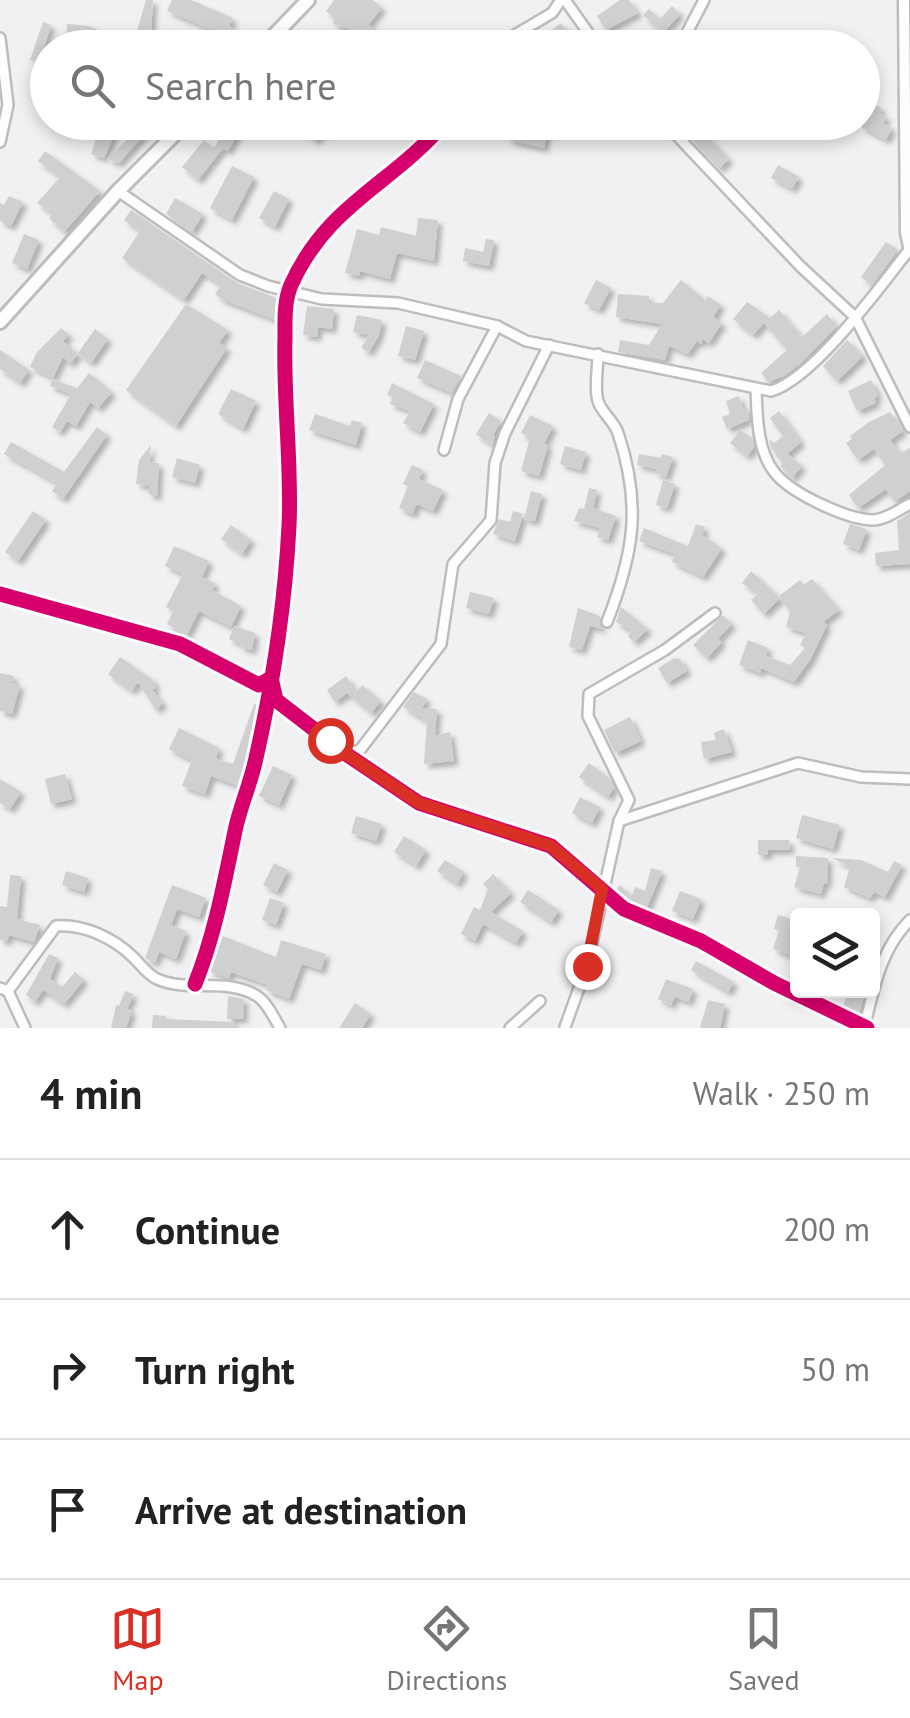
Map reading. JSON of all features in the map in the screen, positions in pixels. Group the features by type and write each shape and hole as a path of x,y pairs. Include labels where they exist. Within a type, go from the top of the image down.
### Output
{"main road":[{"path":"279,30 308,0"},
{"path":"0,322 169,140"}],"street":[{"path":"523,30 552,13 563,0 586,30"},
{"path":"688,30 704,0"},
{"path":"118,191 240,275 288,290 322,299 398,303 497,326 526,341 710,376 756,389 784,387 835,342 910,251 904,0"},
{"path":"0,38 8,105 0,142"},
{"path":"195,984 211,944 235,830 256,761 276,656 289,526 284,383 288,290 313,244 335,218 427,140"},
{"path":"681,140 855,318 910,427"},
{"path":"444,450 458,400 497,326"},
{"path":"346,754 360,750 441,644 453,564 490,520 495,463 505,432 548,345"},
{"path":"598,354 598,401 617,428 628,468 633,536 629,560 607,622"},
{"path":"756,389 757,422 764,447 774,472 795,490 838,512 861,518 886,518 910,504"},
{"path":"0,594 180,644 259,685 271,678"},
{"path":"565,1027 587,966 619,822 630,800 588,716 589,694 665,650 715,614"},
{"path":"271,678 276,700 419,803 551,846 624,909 701,941 774,984 865,1028 880,966 910,920"},
{"path":"619,822 798,763 860,777 910,780"},
{"path":"25,1028 4,989 56,926 72,925 92,930 161,981 231,987 259,997 280,1028"},
{"path":"510,1028 540,1001"}],"building":[{"path":"146,0 153,0 151,30 137,30"},
{"path":"172,0 191,0 233,18 229,26 236,30 212,30 167,11"},
{"path":"334,0 373,0 382,8 368,25 377,30 352,30 333,24 334,18 326,11"},
{"path":"620,0 629,0 638,13 606,30 597,16"},
{"path":"672,6 680,14 666,30 660,30 643,15 649,9 660,19"},
{"path":"67,24 98,30 67,30"},
{"path":"880,114 887,117 883,123 892,128 886,140 880,137"},
{"path":"95,140 112,140 104,158 91,154"},
{"path":"126,140 139,140 119,163 107,159"},
{"path":"204,140 214,148 218,140 234,140 198,180 182,167"},
{"path":"508,140 546,140 544,148"},
{"path":"692,140 711,140 729,159 719,169"},
{"path":"45,151 100,191 64,232 49,218 52,214 37,203 60,177 38,161"},
{"path":"778,165 799,177 792,189 771,178"},
{"path":"232,166 254,177 232,220 210,208"},
{"path":"274,191 289,199 275,227 259,218"},
{"path":"9,196 23,202 11,226 0,221 0,203 4,205"},
{"path":"175,198 203,214 192,232 166,214"},
{"path":"131,210 237,283 279,299 276,320 223,300 215,294 221,285 202,273 184,300 122,258 140,231 124,220"},
{"path":"418,218 438,220 434,261 397,253 390,279 360,271 359,276 345,273 357,229 379,235 381,227 416,236"},
{"path":"24,234 39,240 27,269 12,263"},
{"path":"486,239 494,240 489,266 463,261 465,248 483,252"},
{"path":"886,242 898,250 872,285 861,277"},
{"path":"596,280 611,288 599,310 584,303"},
{"path":"681,280 705,300 708,296 721,305 713,317 722,323 709,343 697,341 688,354 669,346 665,360 618,352 620,340 649,345 662,324 616,317 618,294 649,296 649,303 663,303"},
{"path":"747,302 770,318 779,310 802,337 827,314 837,326 801,363 768,382 761,373 787,350 764,323 753,335 733,319"},
{"path":"186,304 228,330 219,343 227,348 176,426 126,390"},
{"path":"307,306 334,309 332,329 318,327 317,337 303,335"},
{"path":"357,315 382,320 369,352 361,348 369,335 353,332"},
{"path":"406,326 424,331 415,360 398,356"},
{"path":"61,328 69,335 63,341 78,354 70,364 63,357 53,378 30,367 37,352"},
{"path":"95,329 108,339 91,363 78,353"},
{"path":"847,340 863,356 837,381 823,366"},
{"path":"0,350 29,370 20,383 0,369"},
{"path":"425,360 461,376 452,393 417,378"},
{"path":"89,373 112,392 98,408 90,402 76,426 67,421 60,432 52,427 71,394 50,386 52,379 77,388"},
{"path":"871,380 878,396 874,398 876,403 857,411 848,391"},
{"path":"392,383 434,404 420,432 403,423 410,411 390,404 393,397 387,395"},
{"path":"231,389 256,401 243,429 218,414"},
{"path":"739,396 743,409 747,407 749,420 727,429 722,417 730,414 726,401"},
{"path":"779,411 801,442 787,454 802,466 792,478 780,466 783,463 769,439 774,443 783,436 770,418"},
{"path":"890,412 903,431 890,440 900,453 910,448 910,491 894,502 886,489 858,508 849,495 885,465 874,449 858,460 846,443 869,422"},
{"path":"489,413 501,421 492,445 476,434"},
{"path":"315,414 350,426 352,420 362,423 356,445 309,430"},
{"path":"530,415 553,426 544,444 548,445 539,476 521,471 530,438 521,433"},
{"path":"97,427 107,435 63,499 52,491 57,483 4,454 11,442 64,472"},
{"path":"740,430 752,438 754,447 747,456 730,443"},
{"path":"151,445 149,462 159,463 157,496 149,495 149,486 136,484 139,460"},
{"path":"565,446 586,452 581,470 560,464"},
{"path":"639,454 673,457 666,477 655,473 657,469 637,465"},
{"path":"177,458 200,465 195,483 172,477"},
{"path":"412,465 423,470 419,479 443,490 433,511 417,504 412,514 399,508 408,486 403,484"},
{"path":"663,480 675,484 667,508 656,505"},
{"path":"589,488 597,490 593,508 616,516 608,540 597,537 600,528 574,521 579,508 584,509"},
{"path":"531,491 542,494 535,521 524,519"},
{"path":"33,511 46,520 18,561 5,552"},
{"path":"513,511 523,514 515,541 493,534 499,519 510,522"},
{"path":"910,513 910,564 876,566 875,553 899,550 897,521"},
{"path":"696,524 705,527 702,535 722,548 703,577 672,562 675,554 639,541 644,528 688,546"},
{"path":"850,524 867,529 859,550 843,544"},
{"path":"231,525 251,540 242,554 221,539"},
{"path":"174,546 209,561 202,577 215,583 212,590 241,606 231,627 199,611 187,635 167,624 173,611 166,607 183,574 165,566"},
{"path":"751,571 780,598 764,614 751,600 758,594 742,583"},
{"path":"812,579 839,610 823,622 827,625 794,682 761,668 760,673 739,665 748,640 768,648 766,656 790,665 805,648 800,645 806,633 786,627 790,612 779,596 800,580 804,585"},
{"path":"470,592 494,598 489,614 466,608"},
{"path":"621,607 648,629 634,642 628,636 632,631 616,622"},
{"path":"578,608 600,616 599,624 604,629 590,626 582,650 569,647"},
{"path":"723,615 732,624 707,658 693,645"},
{"path":"234,626 255,633 252,650 229,639"},
{"path":"120,657 153,680 156,688 152,690 163,703 156,710 138,682 132,691 108,674"},
{"path":"674,658 680,659 687,671 667,683 658,668"},
{"path":"0,673 14,676 12,683 20,685 12,714 0,711"},
{"path":"346,676 356,692 362,685 381,701 371,713 347,693 335,702 327,690"},
{"path":"414,692 427,699 422,708 437,709 435,736 450,732 454,761 424,764 427,721 403,707"},
{"path":"254,704 259,705 239,786 211,776 205,794 182,786 192,760 169,749 179,728 219,748 216,759 233,764"},
{"path":"630,717 641,741 615,753 604,730"},
{"path":"724,729 732,752 704,759 701,742 716,740 714,733"},
{"path":"589,763 609,778 614,788 608,797 579,777"},
{"path":"273,766 292,775 279,805 259,796"},
{"path":"65,774 72,799 51,804 45,779"},
{"path":"0,779 21,792 10,809 0,803"},
{"path":"580,797 600,807 592,823 572,813"},
{"path":"802,815 840,825 833,849 796,838"},
{"path":"356,816 382,824 376,841 351,833"},
{"path":"404,836 426,850 416,866 394,852"},
{"path":"758,840 789,840 790,850 768,850 768,855 758,855"},
{"path":"796,856 828,858 827,884 824,883 821,894 794,887 800,867 796,867"},
{"path":"832,858 861,860 888,872 894,861 902,865 885,897 874,892 870,898 844,887 850,867"},
{"path":"445,860 464,872 457,884 437,871"},
{"path":"274,863 288,870 277,892 263,885"},
{"path":"651,868 662,871 646,910 615,891 620,885 632,896 635,887 645,891"},
{"path":"66,871 88,878 84,892 62,885"},
{"path":"493,874 511,893 491,912 523,931 516,943 483,924 475,941 461,934 474,907 480,910 488,889 483,884"},
{"path":"10,875 21,876 17,919 40,925 34,942 9,935 7,941 0,940 0,906 7,907"},
{"path":"172,885 206,898 199,917 177,909 171,925 186,931 176,959 159,952 155,963 145,958"},
{"path":"528,890 559,910 551,922 520,902"},
{"path":"680,891 701,899 693,919 672,911"},
{"path":"270,898 284,903 276,925 262,920"},
{"path":"778,915 790,919 790,955 773,949 779,930 774,929"},
{"path":"223,936 276,957 281,940 326,954 321,970 302,964 289,999 266,990 268,985 231,972 229,978 209,971"},
{"path":"49,954 58,958 50,979 62,987 75,972 84,980 64,1004 43,990 35,1002 26,995"},
{"path":"696,961 734,982 728,992 691,970"},
{"path":"666,979 693,989 689,1002 675,997 671,1005 658,999"},
{"path":"125,991 133,994 126,1028 111,1028 116,1005 119,1006"},
{"path":"228,996 244,999 243,1019 227,1019"},
{"path":"846,998 863,998 859,1015 843,1007"},
{"path":"708,1000 725,1004 720,1028 700,1028"},
{"path":"355,1003 371,1014 362,1028 339,1028"},
{"path":"153,1015 234,1022 233,1028 152,1028"}],"cycle path":[{"path":"195,984 214,928 237,822 254,767 285,585 289,526 285,311 289,291 323,234 429,140"},
{"path":"0,594 180,644 259,685 271,678 276,700 419,803 551,846 624,909 701,941 774,983 867,1028"}],"route":[{"path":"330,740 419,803 551,846 602,889 587,966"}]}
